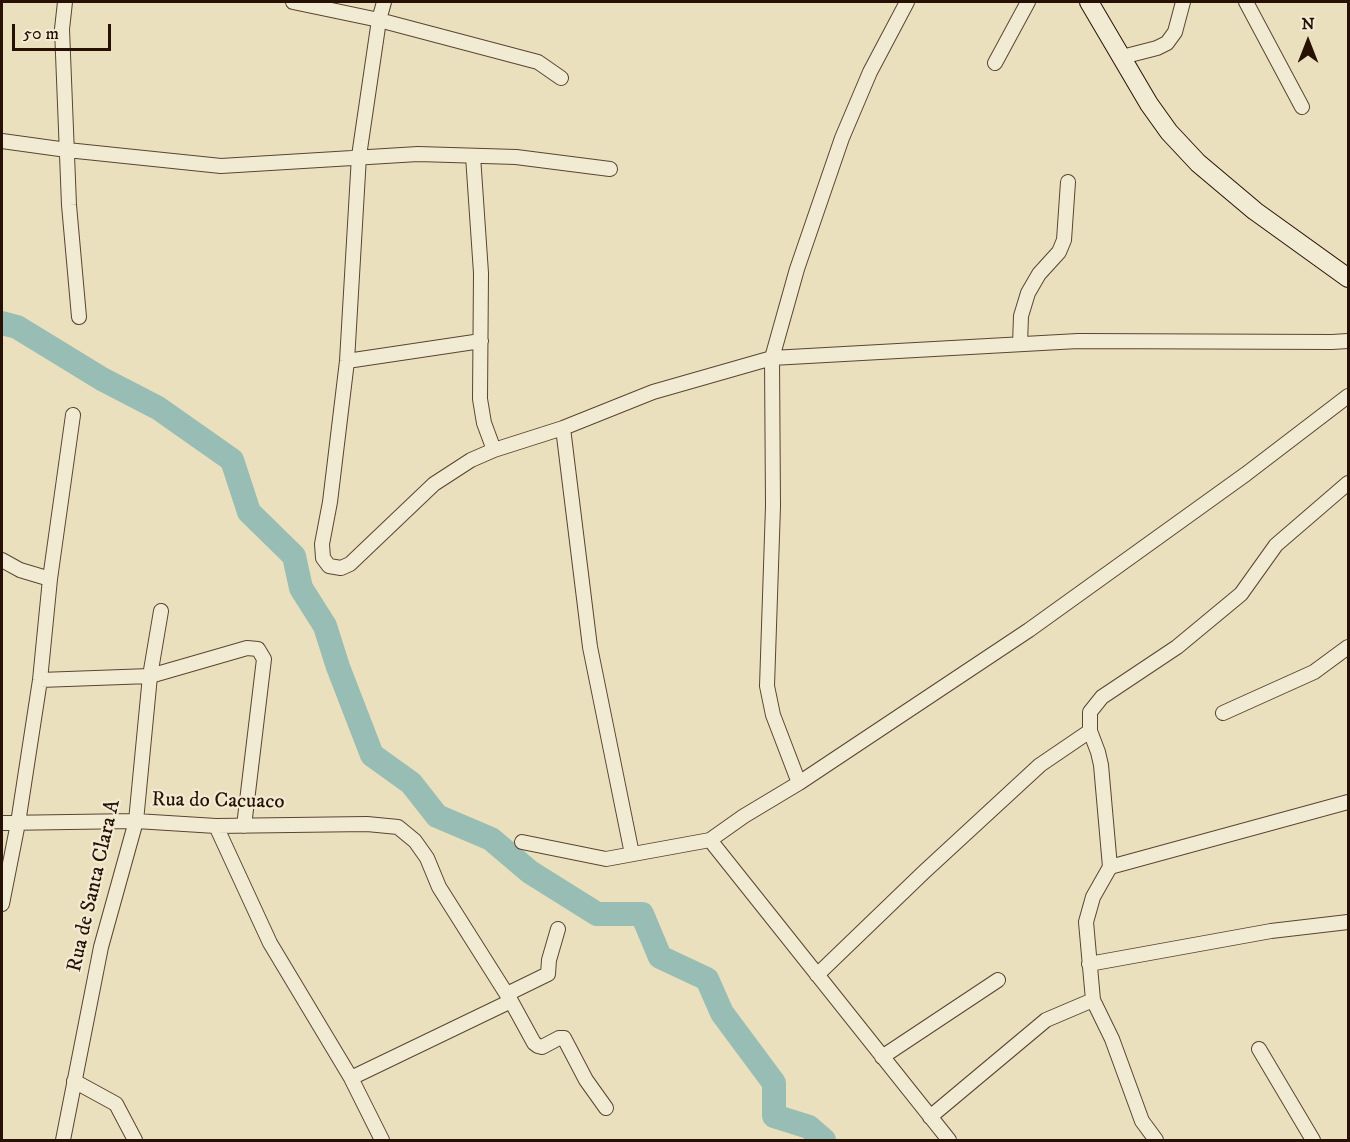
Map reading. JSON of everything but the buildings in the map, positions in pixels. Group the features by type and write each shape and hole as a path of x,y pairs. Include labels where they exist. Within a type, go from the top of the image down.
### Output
{"street":[{"path":"65,2 62,29 71,247 79,317"},
{"path":"293,2 379,20 538,62 561,78"},
{"path":"384,2 379,20 359,156 347,361 330,502 322,544 323,558 329,566 341,568 350,564 434,484 459,467 494,450 563,428 653,392 772,358 1078,341 1348,341"},
{"path":"799,783 773,715 767,686 773,506 772,358 797,270 842,138 870,72 907,2"},
{"path":"995,63 1028,2"},
{"path":"1089,2 1149,104 1169,132 1198,163 1255,211 1348,278"},
{"path":"1122,57 1167,43 1175,32 1183,2"},
{"path":"1246,2 1302,106"},
{"path":"2,141 220,166 418,154 516,157 609,169"},
{"path":"473,156 481,262 481,410 494,450"},
{"path":"1020,344 1021,316 1028,293 1039,274 1059,252 1064,240 1068,182"},
{"path":"347,361 482,341"},
{"path":"522,842 606,859 710,840 1029,630 1348,396"},
{"path":"2,904 18,823 40,680 50,579 73,415"},
{"path":"563,428 590,647 632,854"},
{"path":"1156,1140 1142,1120 1112,1039 1093,1000 1086,922 1093,897 1110,867 1101,765 1090,731 1090,712 1102,697 1177,647 1219,614 1241,594 1276,545 1348,483"},
{"path":"2,560 20,570 50,579"},
{"name":"Rua de Santa Clara A","path":"63,1140 101,947 136,821 150,676 161,611"},
{"path":"1222,713 1314,672 1348,647"},
{"path":"40,680 150,676 247,648 258,649 264,659 244,826"},
{"path":"817,975 1040,765 1090,731"},
{"path":"1110,867 1348,802"},
{"name":"Rua do Cacuaco","path":"2,823 136,821 216,826 367,824 398,827 414,841 427,858 439,887 509,997"},
{"path":"216,826 270,944 351,1078 382,1140"},
{"path":"710,840 949,1140"},
{"path":"1089,964 1271,932 1348,922"},
{"path":"351,1078 509,997 548,974 549,960 558,929"},
{"path":"882,1057 998,981"},
{"path":"509,997 538,1046 542,1047 559,1038 564,1038 586,1080 606,1108"},
{"path":"930,1117 1046,1020 1093,1000"},
{"path":"1259,1049 1312,1140"},
{"path":"74,1081 116,1104 135,1140"}],"waterway":[{"path":"2,323 17,327 102,379 158,408 232,460 249,512 294,556 301,588 325,626 338,667 372,755 411,783 437,816 491,839 530,872 597,914 642,914 660,957 707,979 722,1013 774,1083 774,1116 809,1127 824,1140"}]}
